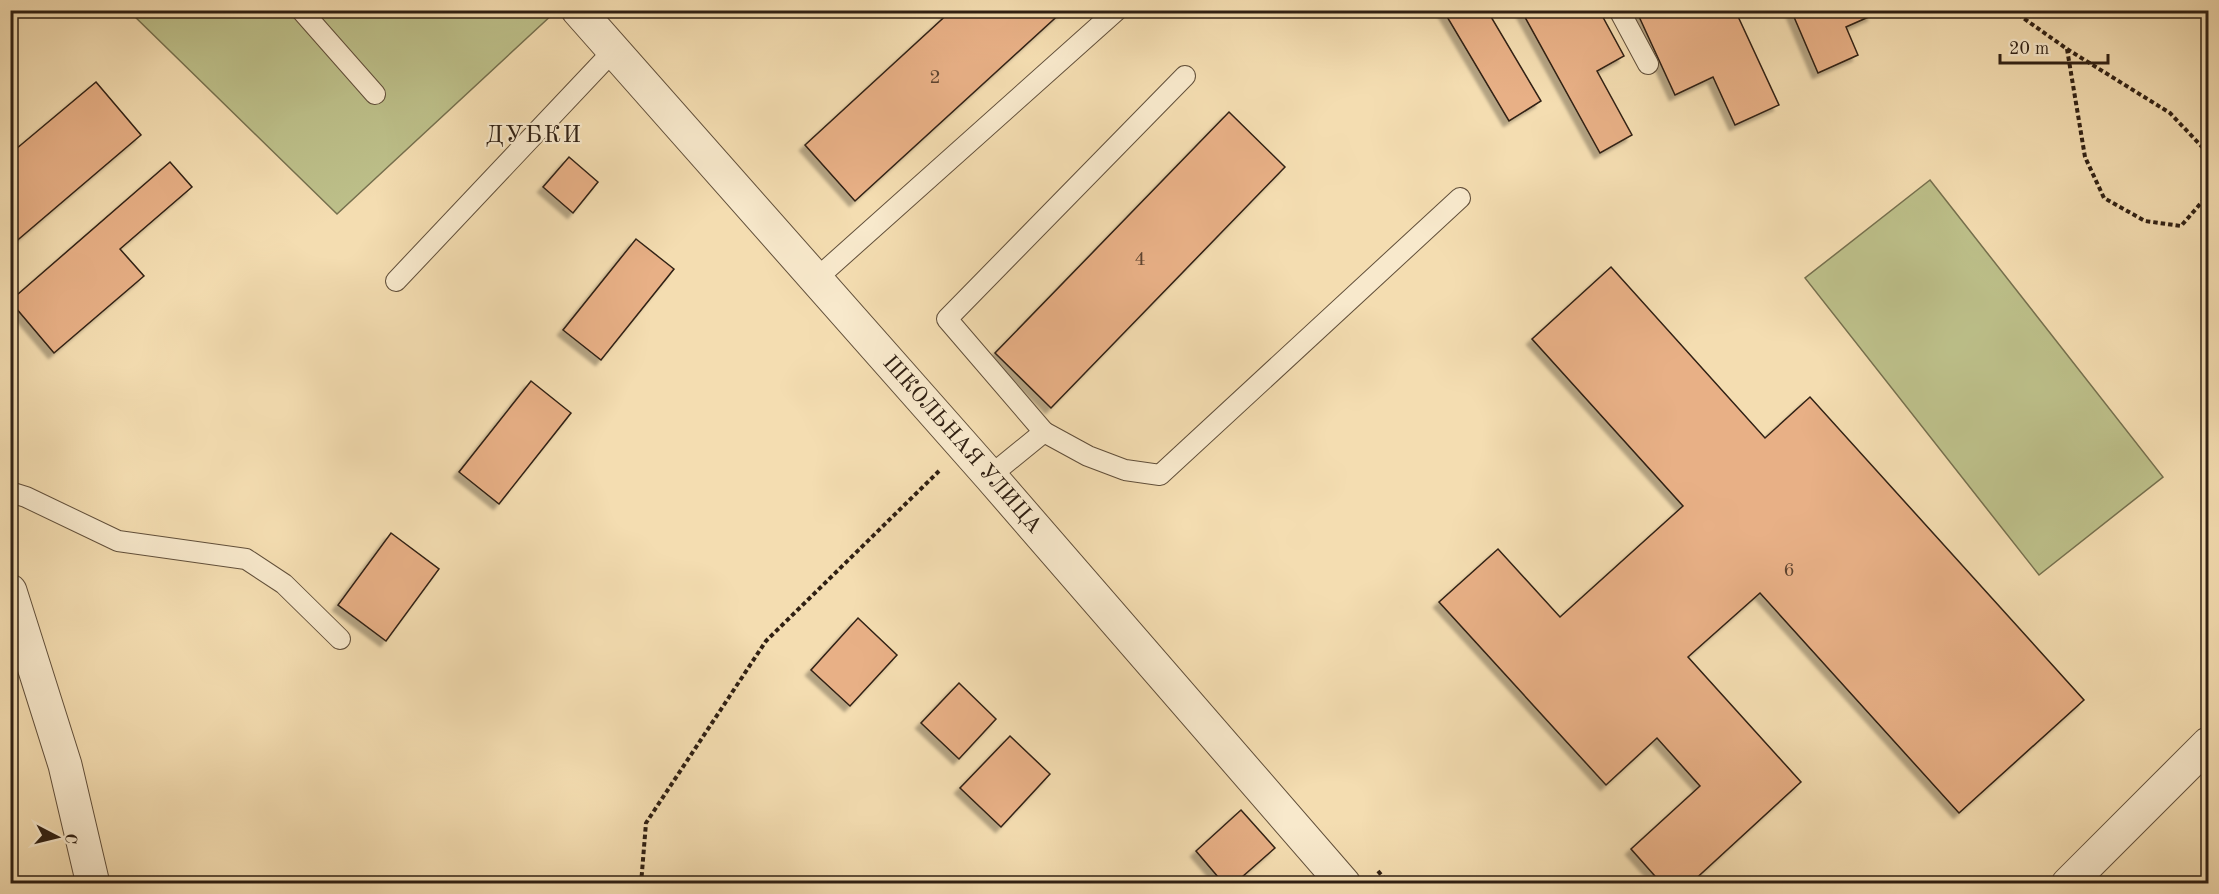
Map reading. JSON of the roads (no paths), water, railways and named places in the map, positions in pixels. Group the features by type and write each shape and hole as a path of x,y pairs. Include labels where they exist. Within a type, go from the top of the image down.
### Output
{"street":[{"name":"ШКОЛЬНАЯ УЛИЦА","path":"578,10 990,476 1344,884"},
{"path":"10,591 65,765 93,884"},
{"path":"2068,884 2208,744"}],"lane":[{"path":"302,10 375,94"},
{"path":"816,279 1117,10"},
{"path":"1619,10 1648,64"},
{"path":"396,280 614,50"},
{"path":"1185,76 947,319 1044,432 1088,456 1125,471 1160,475 1460,198"},
{"path":"990,476 1044,432"},
{"path":"10,492 26,496 118,541 246,559 284,584 339,639"}],"district":[{"name":"ДУБКИ","path":"534,136"}]}
